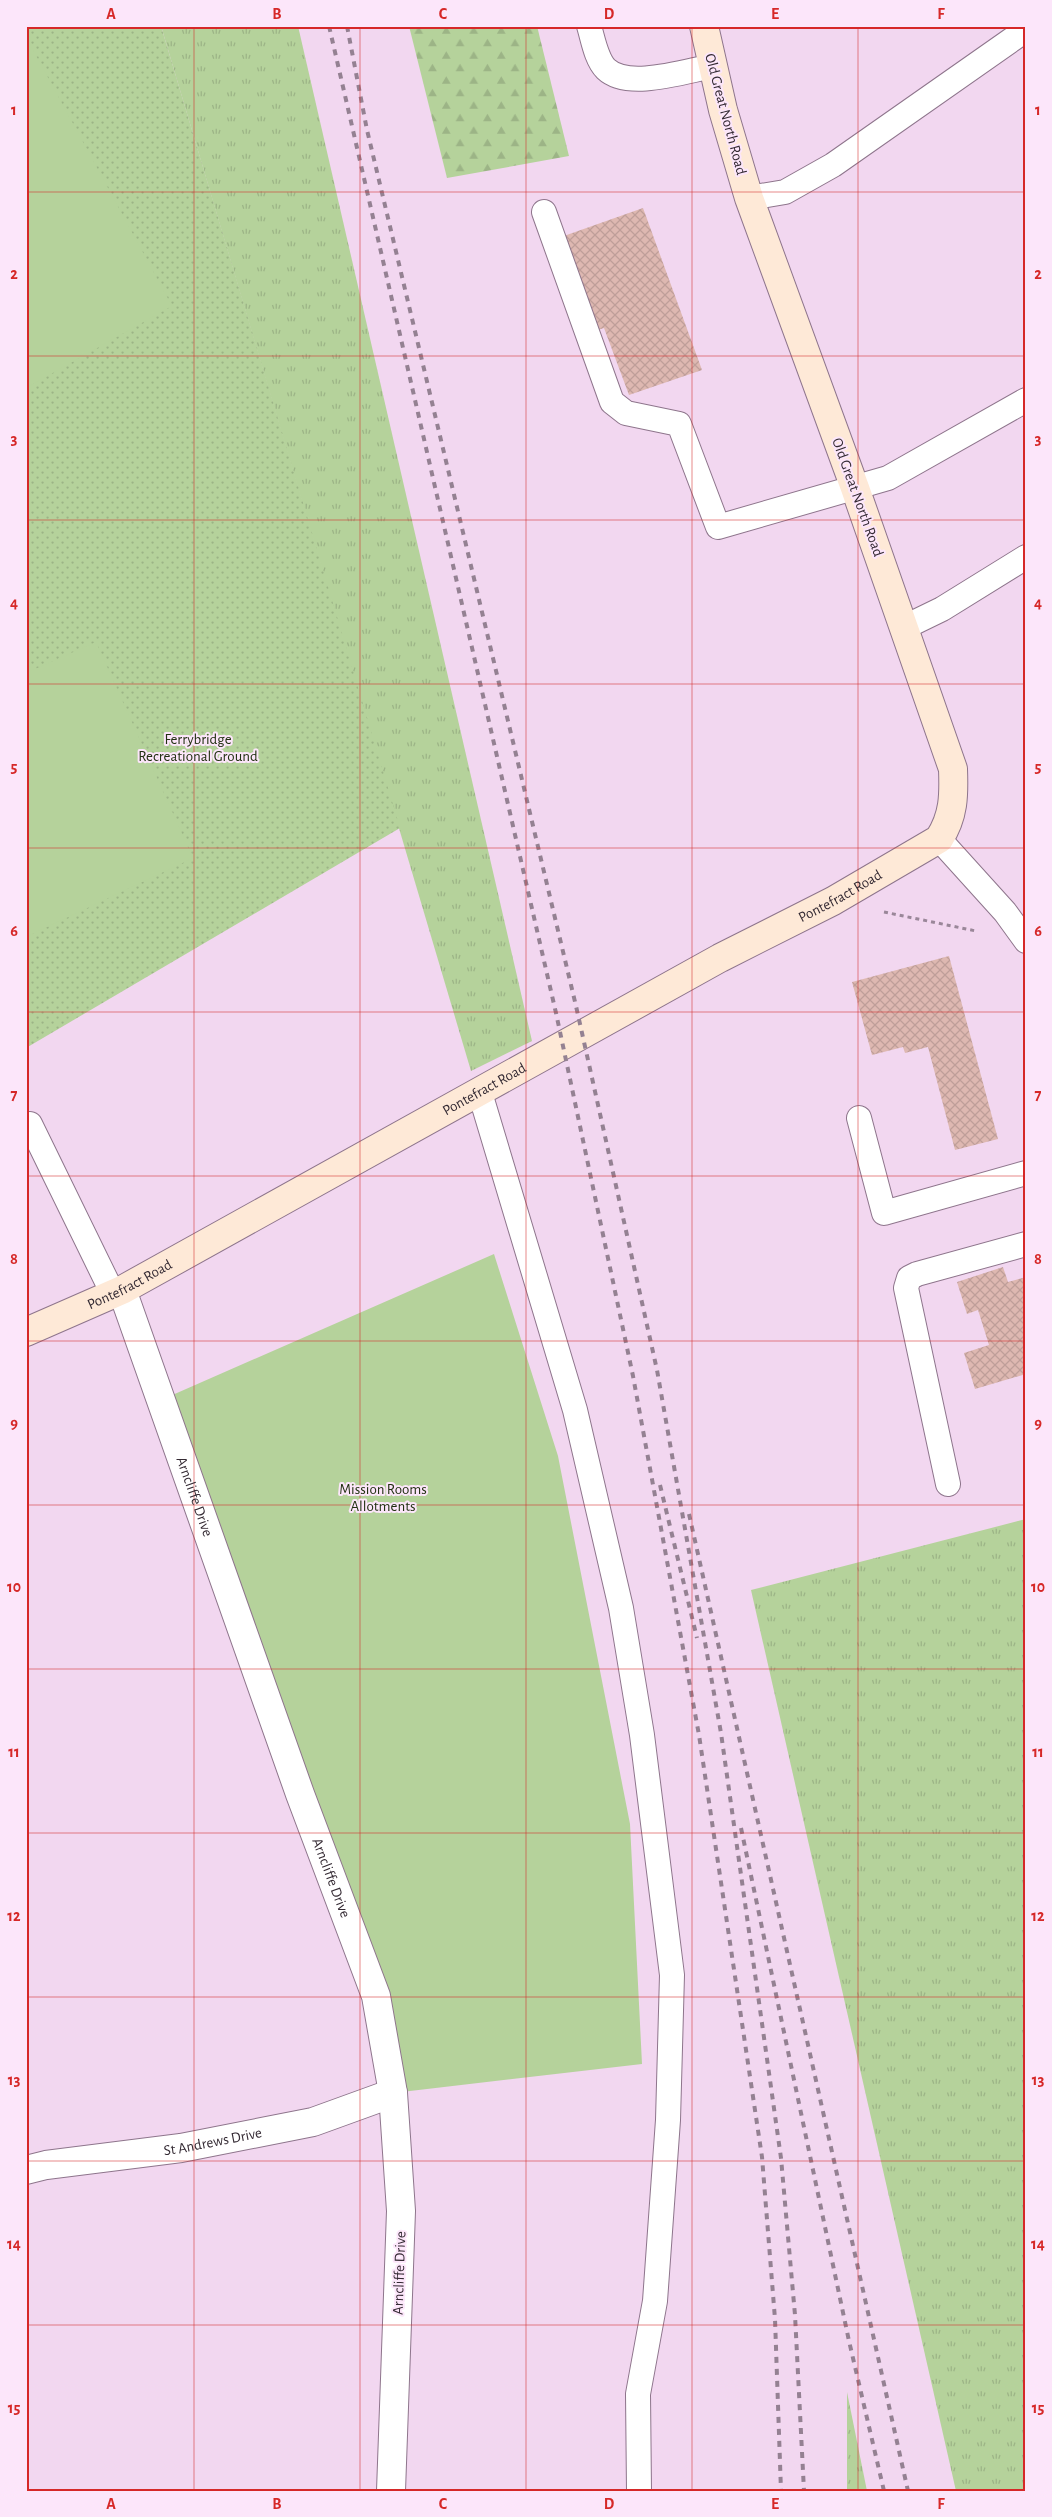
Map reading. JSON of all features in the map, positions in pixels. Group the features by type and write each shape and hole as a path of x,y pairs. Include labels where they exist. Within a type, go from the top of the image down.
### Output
{"street":[{"name":"Old Great North Road","path":"704,26 749,198 905,627 954,769 954,802 948,826 939,839"},
{"name":"Pontefract Road","path":"26,1332 118,1292 480,1093 720,958 833,901 939,839"},
{"name":"Arncliffe Drive","path":"118,1292 300,1794 376,1996 393,2093 401,2211 391,2491"},
{"name":"St Andrews Drive","path":"26,2170 46,2165 182,2148 313,2122 393,2093"}],"lane":[{"path":"589,26 596,50 605,68 618,77 633,80 713,66"},
{"path":"749,198 785,192 833,165 1017,36"},
{"path":"544,212 612,402 626,413 678,424 718,527 888,478 1026,400"},
{"path":"905,627 942,609 1026,557"},
{"path":"939,839 1005,912 1025,941"},
{"path":"480,1093 575,1410 621,1608 642,1734 672,1975 668,2120 655,2301 638,2394 638,2491"},
{"path":"859,1118 884,1213 1026,1173"},
{"path":"30,1124 118,1292"},
{"path":"948,1484 906,1288 909,1278 917,1274 1026,1244"}],"path":[{"path":"833,901 1025,941"}],"green space":[{"name":"Ferrybridge Recreational Ground","path":"26,26 161,26 400,828 26,1048"},
{"path":"161,26 298,26 532,1041 471,1071"},
{"path":"409,26 537,26 569,156 447,178"},
{"path":"26,37 172,306 26,388"},
{"path":"96,642 193,858 26,937 26,673"},
{"name":"Mission Rooms Allotments","path":"494,1254 558,1456 630,1824 642,2064 393,2093 376,1996 161,1400"},
{"path":"1026,1519 1026,2491 956,2491 751,1590"},
{"path":"847,2392 867,2491 847,2491"}],"building":[{"path":"643,208 702,370 629,395 604,328 595,331 561,237"},
{"path":"949,956 998,1139 955,1150 928,1047 905,1053 903,1047 872,1055 852,982"},
{"path":"1003,1267 1008,1282 1026,1277 1026,1374 975,1389 964,1353 989,1345 978,1310 967,1314 957,1282"}],"railway":[{"path":"329,26 556,1013 633,1376 699,1735 762,2157 775,2319 781,2491"},
{"path":"347,26 367,130 576,1006 657,1370 721,1733 781,2158 795,2315 804,2491"},
{"path":"660,1485 697,1638"},
{"path":"689,1514 908,2491"},
{"path":"741,1828 849,2341 884,2491"}]}
